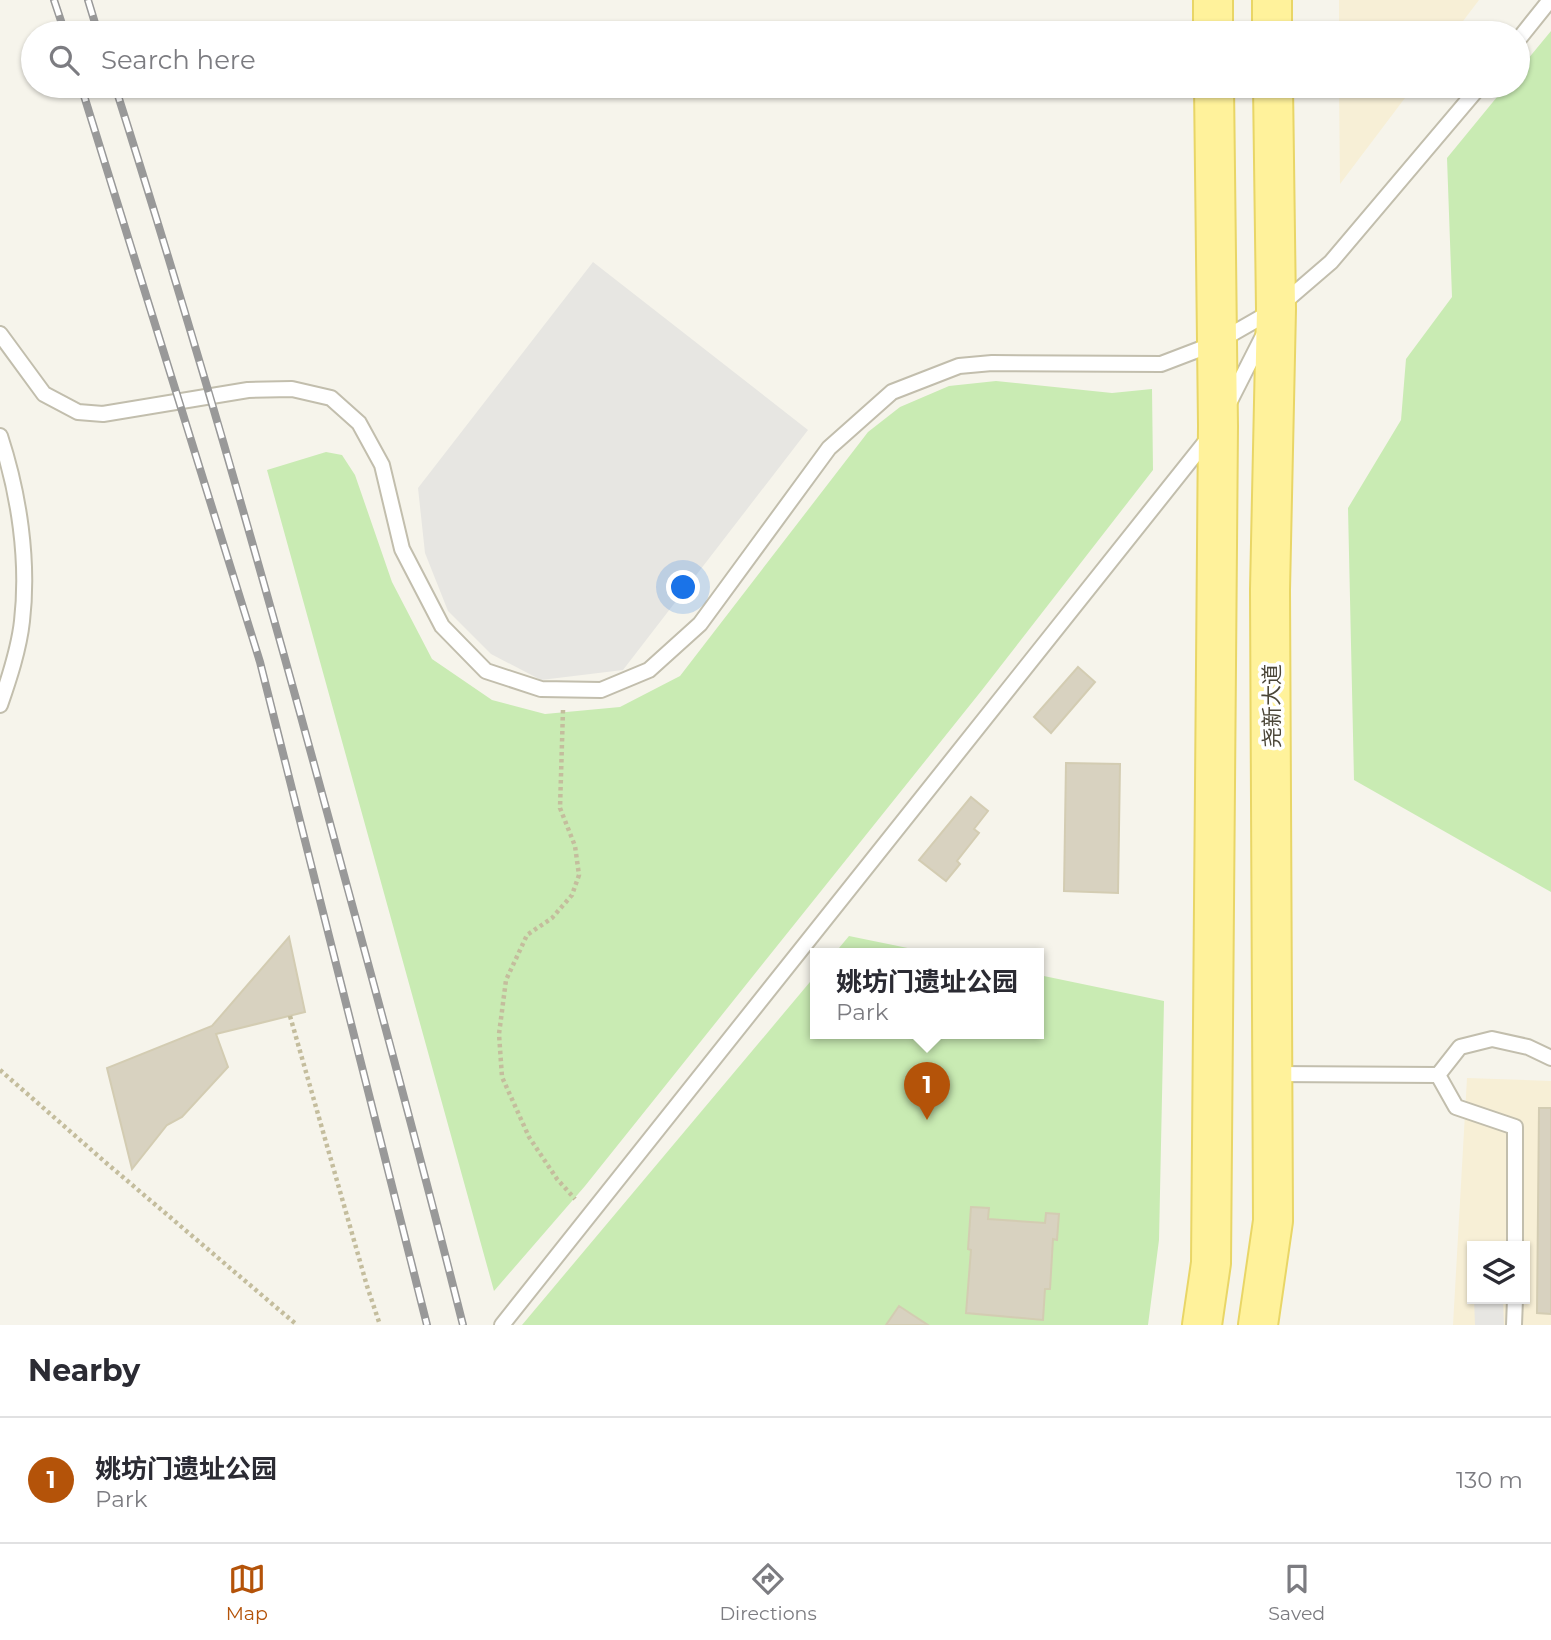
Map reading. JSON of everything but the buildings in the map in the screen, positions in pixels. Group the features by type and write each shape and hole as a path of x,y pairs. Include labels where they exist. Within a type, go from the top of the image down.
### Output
{"main road":[{"path":"1213,0 1213,21"},
{"path":"1272,0 1272,21"},
{"path":"1202,1325 1212,1263 1218,426 1214,98"},
{"name":"尧新大道","path":"1258,1325 1273,1221 1270,590 1276,309 1273,98"}],"lane":[{"path":"1530,25 1550,0"},
{"path":"0,334 44,394 78,412 103,414 248,390 292,389 331,398 359,423 382,465 402,549 442,626 486,671 541,689 601,690 649,670 700,624 829,448 892,392 959,366 992,363 1161,364 1216,343 1276,309 1331,262 1470,98"},
{"path":"502,1325 1218,426 1276,309"},
{"path":"0,436 9,463 24,557 22,622 0,705"},
{"path":"1438,1075 1460,1047 1492,1039 1528,1046 1551,1058"},
{"path":"1272,1074 1438,1075"},
{"path":"1438,1075 1456,1107 1515,1127 1515,1241"},
{"path":"1514,1325 1515,1304"}],"path":[{"path":"563,689 560,808 575,846 579,875 572,895 552,918 527,935 506,980 499,1034 502,1076 529,1138 558,1179 590,1216"},
{"path":"290,1016 380,1325"},
{"path":"0,1070 297,1325"}],"shaded area":[{"path":"1339,0 1479,0 1463,21 1339,21"},
{"path":"1339,98 1405,98 1340,184"},
{"path":"593,262 808,430 623,670 541,680 491,654 448,611 425,553 418,488"},
{"path":"1467,1078 1551,1081 1551,1325 1453,1325"},
{"path":"1474,1304 1503,1304 1504,1325 1475,1325"}],"green space":[{"path":"1551,31 1551,892 1354,780 1348,508 1401,420 1406,359 1452,297 1447,158 1496,98 1530,98 1530,56"},
{"path":"996,381 1112,393 1152,389 1153,470 982,690 585,1186 494,1291 267,470 326,452 342,455 355,475 392,582 432,659 492,700 545,714 620,707 680,676 868,432 900,407 949,386"},
{"path":"849,936 908,948 839,948"},
{"path":"1044,976 1164,1001 1159,1240 1148,1325 522,1325 810,982 810,1039 1044,1039"}],"railway":[{"path":"54,0 61,21"},
{"path":"88,0 94,21"},
{"path":"85,98 260,662 427,1325"},
{"path":"119,98 176,282 262,578 390,1043 463,1325"}],"place":[{"name":"姚坊门遗址公园","path":"927,1120"}]}
